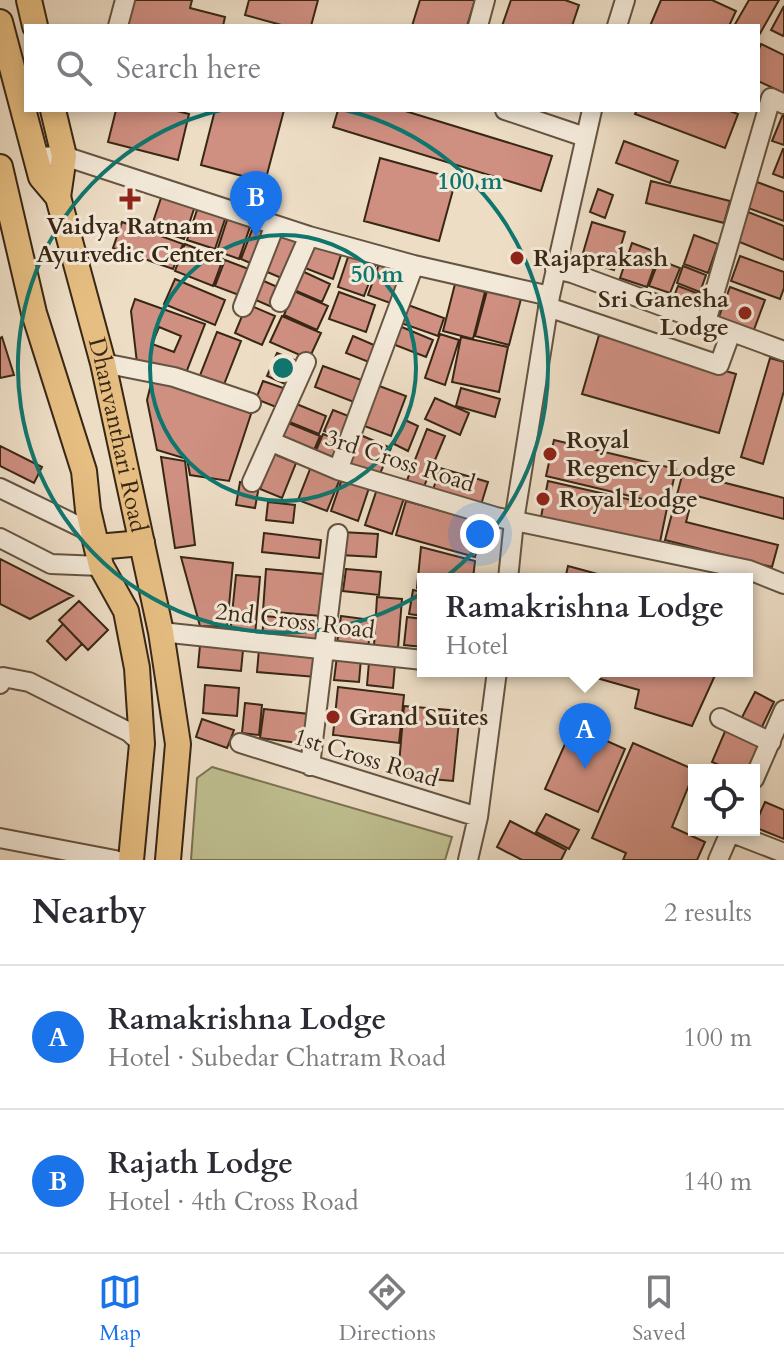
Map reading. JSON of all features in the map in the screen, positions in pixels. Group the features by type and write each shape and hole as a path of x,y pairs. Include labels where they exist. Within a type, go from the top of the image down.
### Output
{"main road":[{"path":"29,0 35,24"},
{"name":"Dhanvanthari Road","path":"0,22 41,177 58,197 103,363 161,632 178,744 168,860"},
{"path":"55,112 64,156 58,197"},
{"name":"Dhanvanthari Road","path":"0,167 34,313 84,471 97,549 126,611 137,668 142,744 131,860"},
{"path":"97,549 142,543"}],"street":[{"path":"119,24 125,0"},
{"path":"479,24 485,0"},
{"path":"618,24 625,0"},
{"path":"706,322 771,98 784,104"},
{"path":"511,112 585,137"},
{"path":"509,573 549,302 591,112"},
{"path":"35,157 64,156 309,236 549,302 719,365 731,332"},
{"path":"0,222 34,313"},
{"path":"243,307 275,225"},
{"path":"280,302 309,236"},
{"path":"338,470 414,265"},
{"path":"555,269 784,351"},
{"path":"252,482 306,362"},
{"path":"103,363 174,377 251,403"},
{"name":"3rd Cross Road","path":"272,442 338,470 514,521 749,570 784,584"},
{"path":"0,488 97,549"},
{"path":"310,766 338,534"},
{"path":"0,538 51,564 97,549"},
{"name":"2nd Cross Road","path":"161,632 417,659"},
{"path":"0,684 3,677 29,682 129,732 142,744"},
{"path":"474,858 496,677"},
{"path":"760,766 784,710"},
{"path":"720,718 771,742"},
{"name":"1st Cross Road","path":"240,743 478,817"},
{"path":"718,860 728,836"},
{"path":"742,836 784,853"},
{"path":"0,838 115,860"}],"green space":[{"path":"212,767 452,837 445,860 191,860 197,778"}],"building":[{"path":"131,0 192,0 190,8 225,17 223,24 125,24"},
{"path":"249,0 318,0 312,24 278,24 245,15"},
{"path":"420,0 475,0 468,24 413,24"},
{"path":"511,0 565,0 579,5 573,24 503,24"},
{"path":"661,0 712,0 736,11 730,24 651,24"},
{"path":"749,0 779,0 760,33 760,24 735,24"},
{"path":"784,6 784,34 783,36 771,30"},
{"path":"761,44 784,55 784,93 760,82"},
{"path":"116,112 189,114 178,160 108,142"},
{"path":"214,112 283,112 265,182 201,165"},
{"path":"337,112 409,112 552,156 541,191 333,127"},
{"path":"732,112 738,114 725,148 635,114"},
{"path":"784,112 784,145 772,141"},
{"path":"624,141 678,161 670,183 616,163"},
{"path":"784,149 784,178 773,174"},
{"path":"380,158 456,179 439,241 364,221"},
{"path":"651,181 730,201 724,223 646,203"},
{"path":"757,182 784,192 784,221 748,208"},
{"path":"598,189 613,195 605,218 590,212"},
{"path":"163,192 196,203 184,239 151,228"},
{"path":"199,204 227,213 215,249 187,240"},
{"path":"748,212 784,226 784,260 737,241"},
{"path":"229,214 252,221 239,259 217,251"},
{"path":"122,222 183,244 173,269 113,248"},
{"path":"255,222 272,229 257,266 241,259"},
{"path":"592,222 625,232 614,270 581,260"},
{"path":"277,230 303,241 286,280 260,269"},
{"path":"694,235 718,244 708,273 684,264"},
{"path":"315,242 342,252 333,279 305,268"},
{"path":"632,243 659,253 647,287 620,278"},
{"path":"185,244 223,259 213,286 175,271"},
{"path":"349,254 376,264 364,296 338,287"},
{"path":"740,256 784,272 780,299 731,281"},
{"path":"225,260 254,271 244,297 215,286"},
{"path":"659,260 680,268 670,293 649,286"},
{"path":"379,264 404,273 393,304 368,295"},
{"path":"683,266 706,275 700,292 677,283"},
{"path":"302,271 330,284 322,302 294,290"},
{"path":"257,278 282,289 274,308 249,297"},
{"path":"175,279 225,300 215,325 164,304"},
{"path":"455,284 485,292 473,339 443,331"},
{"path":"678,286 702,295 698,308 673,299"},
{"path":"488,287 522,295 509,345 475,336"},
{"path":"730,287 765,300 752,335 717,322"},
{"path":"294,291 328,306 317,330 284,315"},
{"path":"339,292 375,305 366,332 329,319"},
{"path":"135,299 205,324 184,378 137,363 131,311","holes":["159,327 181,336 174,352 152,344"]},
{"path":"247,304 275,316 262,345 235,333"},
{"path":"408,305 444,318 438,336 401,323"},
{"path":"282,316 321,333 309,359 270,342"},
{"path":"397,325 433,340 426,357 390,343"},
{"path":"217,332 241,341 223,387 199,378"},
{"path":"440,334 459,340 445,385 425,378"},
{"path":"599,335 736,374 719,433 582,394"},
{"path":"353,336 381,348 374,364 346,353"},
{"path":"461,337 508,347 499,392 452,382"},
{"path":"0,338 14,375 0,378"},
{"path":"277,353 302,363 292,387 267,376"},
{"path":"770,358 784,362 784,391 763,464 741,457"},
{"path":"323,366 367,382 359,404 315,387"},
{"path":"153,376 221,396 251,414 229,481 190,475 187,459 157,450 147,400"},
{"path":"263,381 289,390 281,409 256,399"},
{"path":"374,384 406,396 391,436 359,424"},
{"path":"461,388 500,399 495,417 456,406"},
{"path":"435,398 469,413 460,435 425,419"},
{"path":"294,403 326,416 319,434 287,421"},
{"path":"333,410 351,417 342,438 324,431"},
{"path":"405,420 418,426 408,451 394,444"},
{"path":"286,422 320,436 312,455 278,441"},
{"path":"427,429 445,436 423,489 406,483"},
{"path":"323,434 345,443 337,462 315,453"},
{"path":"358,434 391,448 379,476 347,463"},
{"path":"554,440 676,469 668,505 546,476"},
{"path":"0,446 42,467 34,483 0,466"},
{"path":"274,454 296,463 282,498 260,489"},
{"path":"161,457 185,461 195,545 175,548"},
{"path":"312,464 341,476 327,511 298,500"},
{"path":"440,468 488,482 480,508 432,493"},
{"path":"683,472 784,498 784,519 693,495 686,522 778,545 772,567 665,540"},
{"path":"343,476 370,485 358,521 331,511"},
{"path":"548,481 667,508 660,542 541,517"},
{"path":"240,482 259,486 255,508 236,505"},
{"path":"377,489 404,498 392,534 365,525"},
{"path":"406,501 485,523 475,557 396,535"},
{"path":"268,502 295,505 293,523 266,520"},
{"path":"341,532 378,534 376,557 340,555"},
{"path":"264,533 321,540 319,558 262,552"},
{"path":"421,547 475,561 474,573 418,573"},
{"path":"181,557 233,563 227,627 200,626"},
{"path":"0,559 73,596 30,619 0,604"},
{"path":"568,566 594,573 566,573"},
{"path":"266,569 324,574 321,616 263,611"},
{"path":"346,569 381,572 379,595 343,591"},
{"path":"236,575 260,577 255,636 230,634"},
{"path":"413,590 417,591 417,615 409,614"},
{"path":"377,597 402,599 398,648 374,646"},
{"path":"79,601 108,630 88,650 59,620"},
{"path":"264,616 319,621 317,643 262,637"},
{"path":"341,616 372,620 368,648 337,643"},
{"path":"407,617 417,618 417,646 404,645"},
{"path":"63,624 82,644 66,660 47,641"},
{"path":"200,645 243,650 241,671 198,667"},
{"path":"259,649 318,654 316,677 257,672"},
{"path":"337,656 361,658 359,682 334,680"},
{"path":"369,662 395,664 393,688 367,685"},
{"path":"593,677 714,677 692,726 635,708 639,690"},
{"path":"205,685 239,688 237,716 203,713"},
{"path":"338,687 404,695 399,743 333,735"},
{"path":"755,692 774,702 759,733 739,723"},
{"path":"245,703 262,705 259,735 242,733"},
{"path":"404,706 460,711 453,781 398,776"},
{"path":"264,709 309,714 305,744 260,738"},
{"path":"202,719 234,730 227,748 196,737"},
{"path":"573,726 625,749 598,812 545,789"},
{"path":"726,729 761,745 752,764 712,762"},
{"path":"633,743 688,767 688,787 672,827 705,842 697,860 623,860 626,853 592,838"},
{"path":"765,802 784,810 784,839 760,829 760,813"},
{"path":"546,814 579,830 569,849 536,832"},
{"path":"510,821 566,850 561,860 522,860 497,847"}],"place":[{"name":"Vaidya Ratnam Ayurvedic Center","path":"130,199"},
{"name":"Rajath Lodge","path":"256,237"},
{"name":"Rajaprakash","path":"517,258"},
{"name":"Sri Ganesha Lodge","path":"745,313"},
{"name":"Royal Regency Lodge","path":"550,454"},
{"name":"Royal Lodge","path":"543,499"},
{"name":"Grand Suites","path":"333,717"},
{"name":"Ramakrishna Lodge","path":"585,769"}]}
